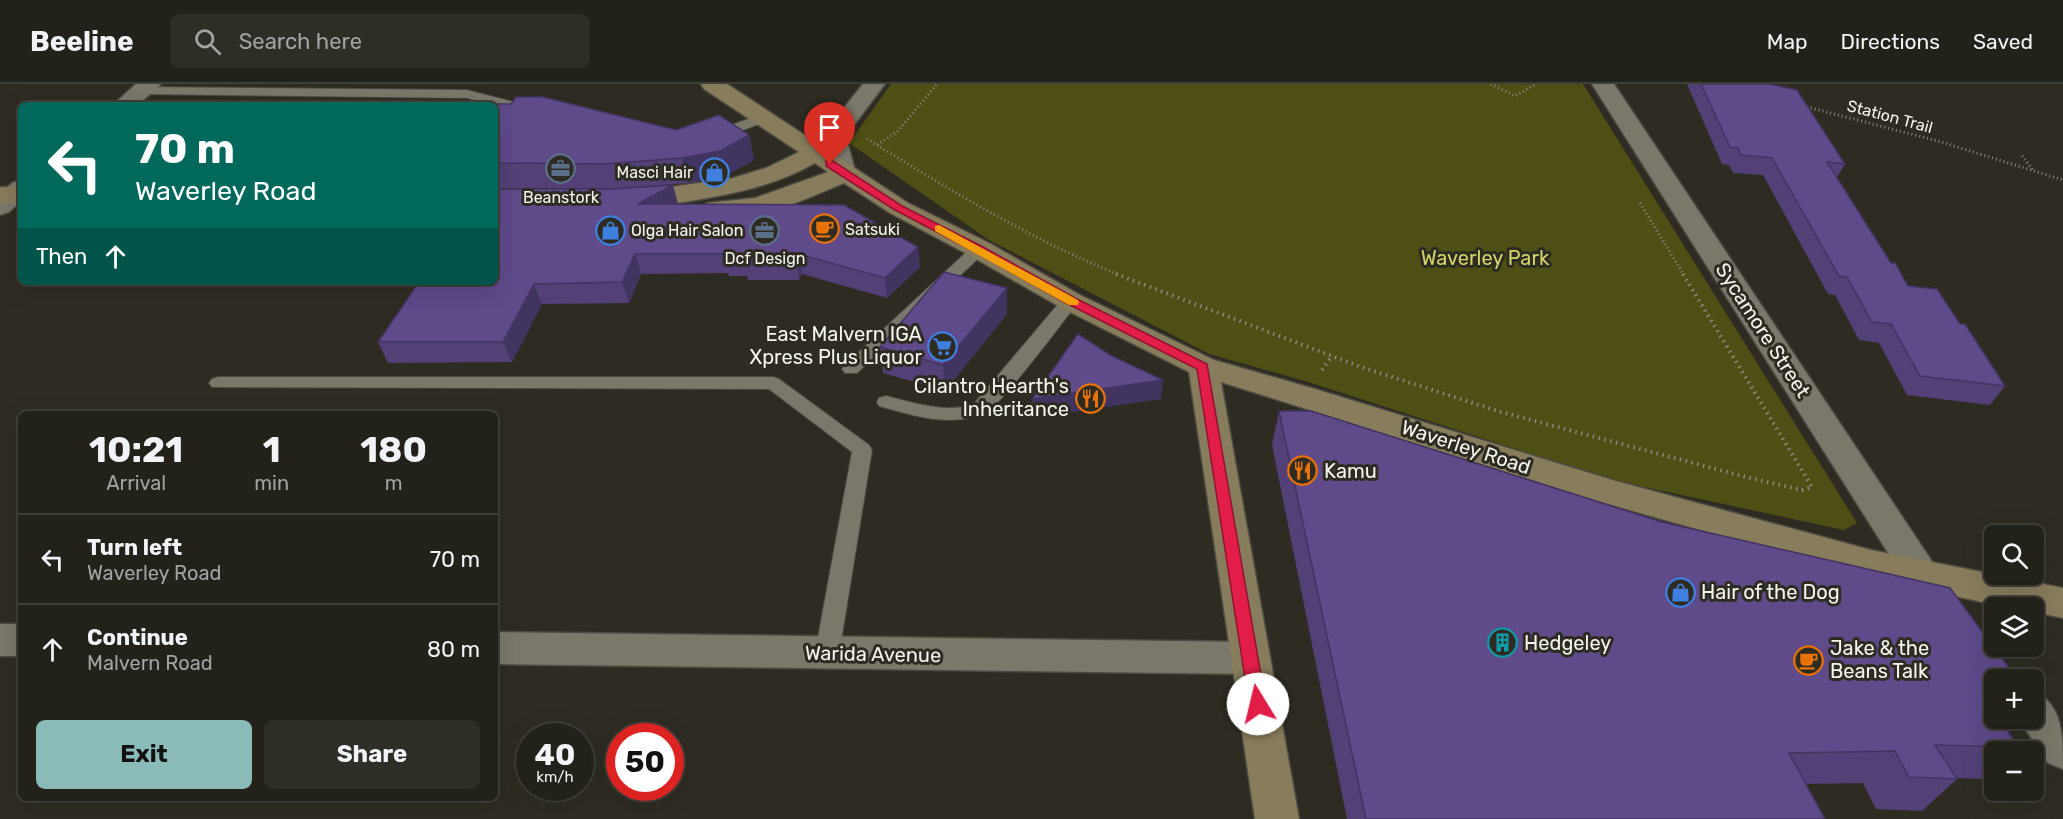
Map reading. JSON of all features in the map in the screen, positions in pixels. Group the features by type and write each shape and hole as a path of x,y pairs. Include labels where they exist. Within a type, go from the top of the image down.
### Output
{"main road":[{"name":"Waverley Road","path":"712,84 762,118 836,143 844,174 899,208 979,249 1070,301 1203,367 1304,396 1613,494 1932,578 2063,603"},
{"path":"647,199 748,184 779,173 836,143"},
{"path":"758,206 844,174"},
{"path":"612,199 647,199 714,208 758,206 821,208"},
{"path":"858,210 899,208"},
{"path":"1203,367 1277,819"}],"street":[{"path":"836,143 840,128 874,84"},
{"name":"Sycamore Street","path":"1603,84 1932,578 1971,621"},
{"path":"0,640 18,640"},
{"name":"Warida Avenue","path":"498,648 1250,658"},
{"path":"2044,723 2063,750"}],"lane":[{"path":"138,93 467,94 497,102"},
{"path":"498,102 546,115"},
{"path":"701,141 762,118"},
{"path":"851,369 979,249"},
{"path":"886,402 936,414 962,414 980,409 1070,301"},
{"path":"218,383 773,383 862,450 827,654"}],"path":[{"path":"877,145 897,132 937,84"},
{"path":"1491,84 1515,96 1536,84"},
{"name":"Station Trail","path":"1798,105 1888,127 2063,180"},
{"path":"836,143 877,145 966,200 1066,251 1186,302 1351,363 1511,415 1802,490 1812,487 1635,195"},
{"path":"2022,156 2033,170"}],"green space":[{"name":"Waverley Park","path":"891,84 1583,84 1857,523 1844,530 1612,480 1305,381 1209,354 989,240 849,143"}],"building":[{"path":"1701,84 1769,84 1797,90 1845,164 1827,162 1891,263 1895,263 1908,286 1937,289 1960,324 1965,324 2005,386 1920,376 1891,324 1872,322 1847,277 1839,276 1772,158 1741,155 1738,148 1730,147"},
{"path":"516,97 543,97 676,130 719,115 749,135 720,151 682,158 604,164 498,163 498,104 511,104"},
{"path":"673,185 638,204 844,205 918,247 885,278 798,254 796,260 743,260 745,256 724,256 725,254 635,254 622,282 534,284 503,342 378,342 417,285 498,285 498,189 612,189"},
{"path":"944,272 1007,288 943,365 880,347"},
{"path":"1078,334 1110,355 1163,380 1032,399"},
{"name":"Hedgeley","path":"1279,411 1311,411 1662,522 1950,588 1984,634 1984,657 2001,657 2010,669 1984,669 1984,729 2006,729 2014,741 1984,741 1984,746 1935,745 1957,779 1909,777 1895,751 1789,753 1825,819 1366,819"}],"slow traffic":[{"path":"939,229 1073,302"}],"place":[{"name":"Beanstork","path":"561,169"},
{"name":"Masci Hair","path":"714,172"},
{"name":"Satsuki","path":"824,229"},
{"name":"Olga Hair Salon","path":"610,230"},
{"name":"Dcf Design","path":"765,230"},
{"name":"East Malvern IGA Xpress Plus Liquor","path":"943,346"},
{"name":"Cilantro Hearth's Inheritance","path":"1090,398"},
{"name":"Kamu","path":"1303,471"},
{"name":"Hair of the Dog","path":"1680,592"},
{"name":"Hedgeley","path":"1503,643"},
{"name":"Jake & the Beans Talk","path":"1809,660"}],"route":[{"path":"830,164 899,208 979,249 1070,301 1203,367 1258,704"}]}
